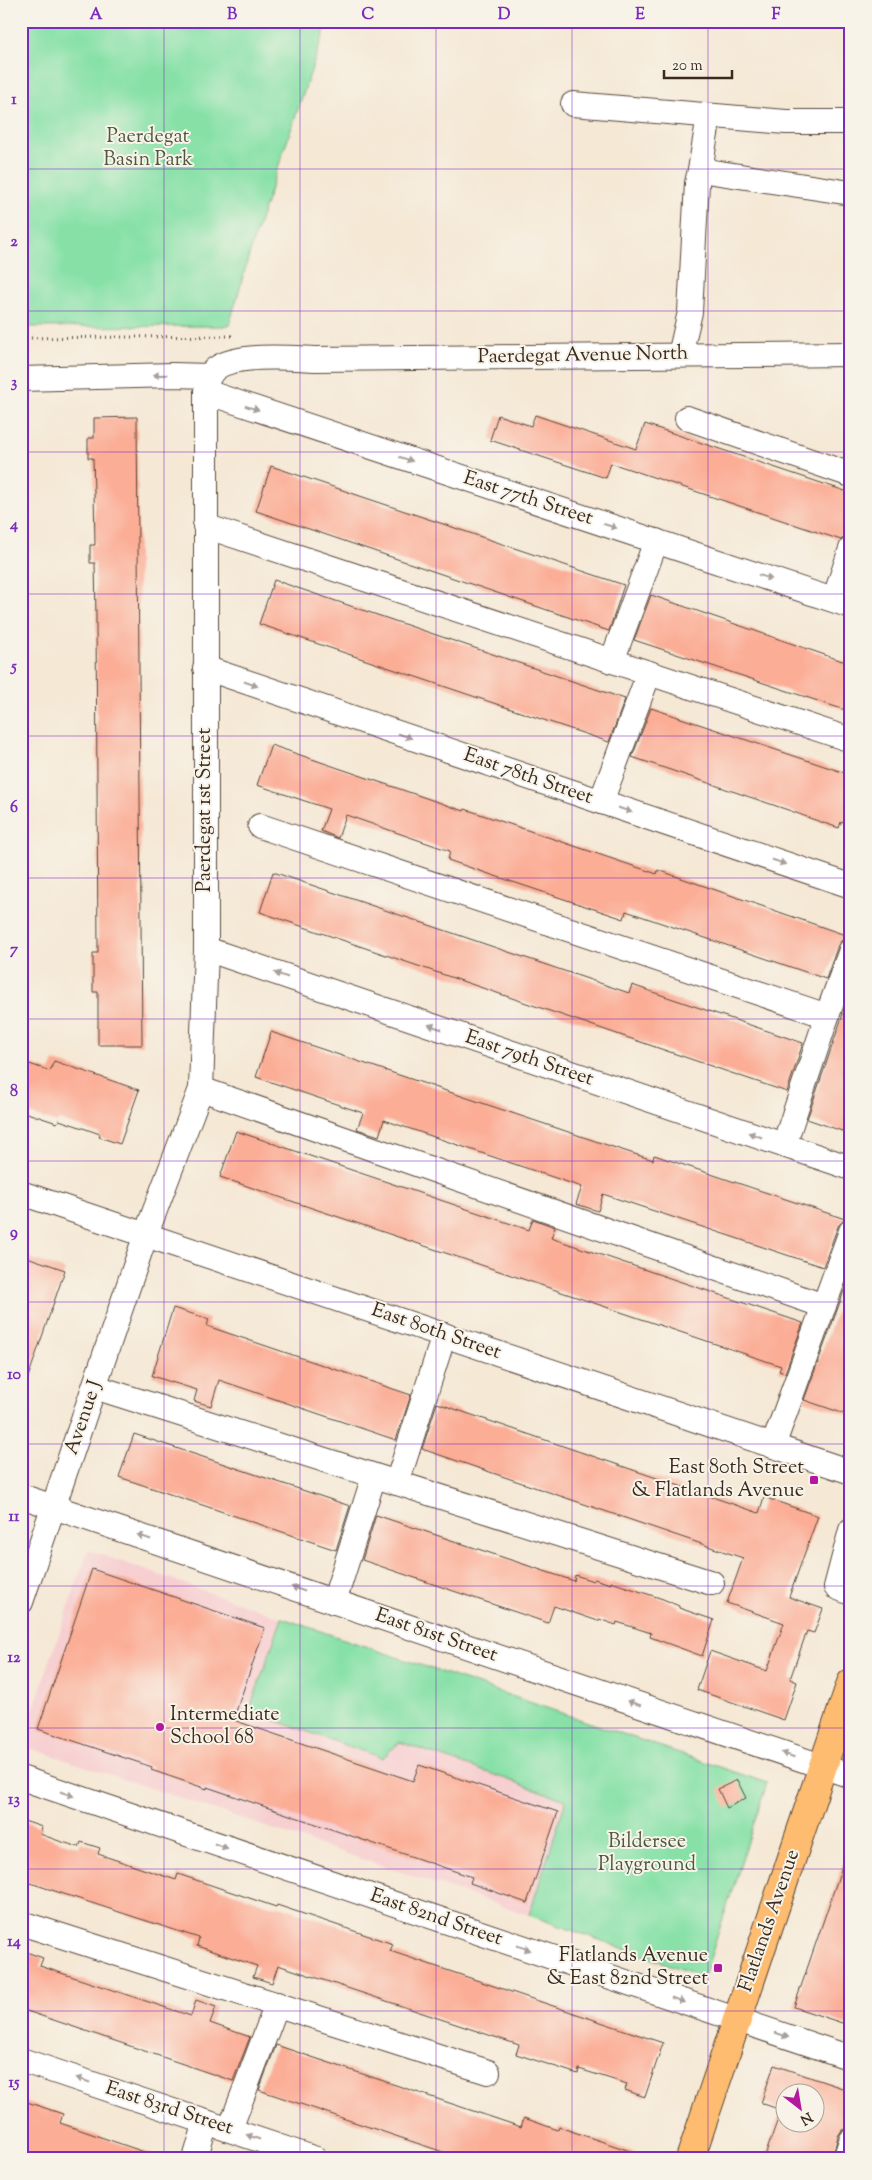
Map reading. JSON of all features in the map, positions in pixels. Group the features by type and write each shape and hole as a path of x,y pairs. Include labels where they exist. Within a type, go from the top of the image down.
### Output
{"main road":[{"name":"Flatlands Avenue","path":"690,2159 851,1683"}],"street":[{"path":"573,104 786,122 851,122"},
{"path":"680,355 690,312 698,183 709,116"},
{"path":"700,170 851,193"},
{"name":"Paerdegat Avenue North","path":"207,384 214,370 233,360 269,357 314,359 851,354"},
{"path":"21,379 173,375 207,384"},
{"name":"Paerdegat 1st Street","path":"146,1234 201,1089 206,949 204,668 207,384"},
{"name":"East 77th Street","path":"207,384 656,541 842,603"},
{"path":"687,418 851,475"},
{"path":"205,526 851,740"},
{"path":"612,661 656,541"},
{"path":"842,603 851,549"},
{"name":"East 78th Street","path":"204,668 851,886"},
{"path":"601,802 649,673"},
{"path":"260,826 827,1016"},
{"name":"East 79th Street","path":"206,949 851,1168"},
{"path":"784,1145 851,950"},
{"path":"201,1089 824,1306"},
{"name":"East 80th Street","path":"21,1193 851,1472"},
{"path":"773,1446 851,1231"},
{"name":"Avenue J","path":"21,1602 146,1234"},
{"path":"397,1483 444,1335"},
{"path":"95,1387 712,1583"},
{"path":"334,1602 374,1476"},
{"name":"East 81st Street","path":"21,1496 851,1776"},
{"path":"850,1538 836,1588 851,1593"},
{"name":"East 82nd Street","path":"21,1778 851,2058"},
{"path":"21,1923 488,2072"},
{"path":"230,2129 277,2004"},
{"name":"East 83rd Street","path":"21,2060 316,2159"},
{"path":"195,2159 206,2122"},
{"path":"845,2159 851,2141"}],"path":[{"path":"21,338 235,336"}],"shaded area":[{"name":"Intermediate School 68","path":"88,1550 282,1618 249,1711 400,1742 566,1800 529,1915 21,1745"}],"green space":[{"name":"Paerdegat Basin Park","path":"21,21 328,21 254,238 229,326 21,327"},
{"name":"Bildersee Playground","path":"282,1618 767,1783 704,1977 529,1915 566,1800 400,1742 382,1758 249,1711"}],"building":[{"path":"498,415 531,426 535,415 636,449 645,424 851,493 851,522 846,537 841,540 611,463 606,478 490,440"},
{"path":"137,417 142,1045 98,1045 98,992 93,992 93,953 98,953 96,617 95,563 90,563 90,545 95,545 93,458 88,458 88,438 94,438 94,418"},
{"path":"271,466 624,585 609,631 256,511"},
{"path":"274,580 625,699 609,742 259,624"},
{"path":"651,595 851,664 851,712 634,640"},
{"path":"651,708 851,775 851,826 841,822 839,828 632,757"},
{"path":"271,745 657,874 658,870 851,937 843,939 838,945 826,979 626,911 624,919 448,860 450,851 346,815 338,838 321,831 329,809 257,785"},
{"path":"273,872 629,993 632,985 803,1043 787,1092 260,912"},
{"path":"851,991 851,1134 807,1119"},
{"path":"271,1032 619,1149 653,1160 654,1155 845,1219 838,1226 823,1267 603,1194 598,1211 576,1204 582,1187 384,1120 379,1136 357,1129 363,1113 256,1077"},
{"path":"21,1061 50,1071 54,1061 139,1090 120,1144 99,1137 100,1134 59,1120 57,1123 21,1111"},
{"path":"236,1131 529,1230 533,1219 555,1227 551,1238 803,1323 785,1373 779,1371 781,1366 220,1177"},
{"path":"21,1255 65,1270 24,1389 21,1388"},
{"path":"851,1272 851,1416 804,1400"},
{"path":"173,1308 209,1319 207,1326 411,1395 396,1440 219,1380 211,1406 194,1401 197,1390 152,1376"},
{"path":"437,1403 759,1513 764,1497 818,1516 789,1597 823,1609 814,1633 807,1631 790,1679 797,1682 784,1720 697,1690 710,1651 767,1671 784,1623 727,1603 743,1558 422,1449"},
{"path":"134,1434 350,1506 336,1550 119,1477"},
{"path":"376,1515 574,1581 575,1575 593,1581 594,1579 611,1584 611,1582 663,1599 679,1606 679,1608 714,1620 702,1656 650,1637 651,1633 617,1622 616,1625 599,1619 598,1621 554,1606 548,1623 362,1560"},
{"name":"Intermediate School 68","path":"92,1569 265,1628 233,1720 413,1781 419,1765 558,1812 527,1903 470,1883 472,1877 207,1787 207,1789 151,1770 152,1767 38,1729"},
{"path":"737,1780 746,1798 727,1808 718,1789"},
{"path":"21,1820 42,1827 40,1834 59,1841 79,1847 81,1842 100,1848 98,1854 176,1880 178,1874 276,1907 277,1905 393,1944 390,1951 663,2043 645,2097 625,2090 627,2084 579,2069 578,2074 516,2054 519,2045 278,1965 272,1983 253,1977 257,1966 197,1946 199,1938 21,1880"},
{"path":"848,1849 851,1850 851,2026 794,2007"},
{"path":"21,1950 43,1958 40,1966 191,2016 196,2000 216,2007 210,2023 250,2037 233,2081 21,2009"},
{"path":"276,2045 521,2127 524,2118 558,2130 559,2127 642,2155 641,2159 464,2159 259,2090"},
{"path":"774,2065 851,2091 851,2128 842,2130 838,2136 832,2159 764,2159 774,2130 774,2132 824,2132 824,2082 774,2082 774,2108 761,2103"},
{"path":"21,2100 63,2114 60,2123 156,2156 156,2159 21,2159"}],"place":[{"name":"East 80th Street & Flatlands Avenue","path":"814,1480"},
{"name":"Intermediate School 68","path":"160,1727"},
{"name":"Flatlands Avenue & East 82nd Street","path":"718,1968"}]}
